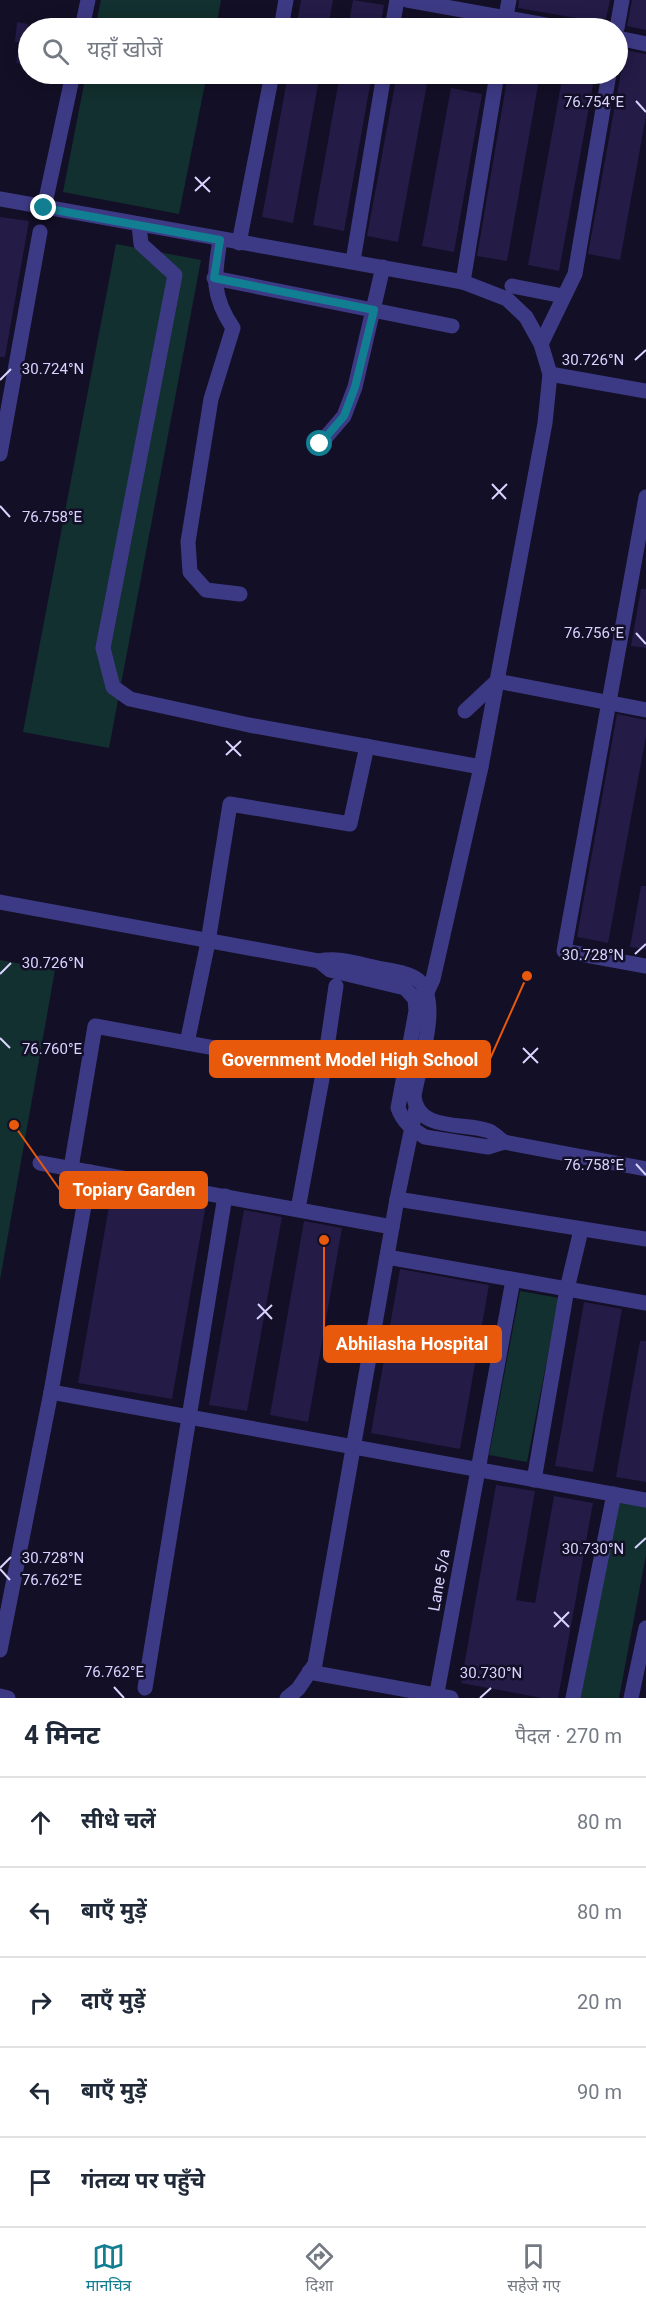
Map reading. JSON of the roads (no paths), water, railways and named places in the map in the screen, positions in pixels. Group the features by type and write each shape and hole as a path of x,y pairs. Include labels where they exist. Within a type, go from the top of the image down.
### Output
{"street":[{"path":"84,18 88,0"},
{"path":"283,18 286,0"},
{"path":"394,18 397,0"},
{"path":"407,0 480,18"},
{"path":"506,18 509,0"},
{"path":"619,18 622,0"},
{"path":"628,40 646,44"},
{"path":"44,208 71,84"},
{"path":"239,243 270,84"},
{"path":"353,261 382,84"},
{"path":"463,282 495,84"},
{"path":"541,344 575,274 607,84"},
{"path":"0,199 463,282 507,299 526,317 541,344 550,374 545,423 481,767 433,979 421,996 416,1011 398,1108 403,1119 425,1137 488,1147 504,1142"},
{"path":"139,225 141,244 175,275 103,648 113,687 130,699 249,725 481,767"},
{"path":"0,454 40,232"},
{"path":"220,240 214,278 222,312 233,328 211,399 188,542 190,572 206,590 240,594"},
{"path":"320,444 344,416 355,387 383,267"},
{"path":"214,278 452,326"},
{"path":"512,286 563,296"},
{"path":"550,374 646,391"},
{"path":"646,497 564,951 646,966"},
{"path":"497,681 646,710"},
{"path":"465,711 497,681"},
{"path":"187,1043 208,942 230,804 350,824 367,746"},
{"path":"0,902 319,962 334,958 408,975 417,980 421,996 430,1009 414,1096 416,1108 397,1199 315,1664 298,1689 287,1698"},
{"path":"298,1209 324,1068 336,986"},
{"path":"71,1168 94,1026 324,1068"},
{"path":"416,1108 431,1121 490,1131 504,1142 646,1169"},
{"path":"40,1163 392,1227"},
{"path":"0,1650 51,1392 90,1172"},
{"path":"145,1688 187,1418 225,1196"},
{"path":"397,1199 646,1239"},
{"path":"534,1480 567,1289 580,1230"},
{"path":"387,1257 646,1303"},
{"name":"Lane 5/a","path":"441,1697 478,1471 513,1280"},
{"path":"51,1392 646,1500"},
{"path":"573,1698 614,1494"},
{"path":"631,1698 646,1628"},
{"path":"309,1672 441,1697"},
{"path":"0,1696 8,1698"}],"place":[{"name":"Government Model High School","path":"527,976"},
{"name":"Topiary Garden","path":"14,1125"},
{"name":"Abhilasha Hospital","path":"324,1240"}]}
